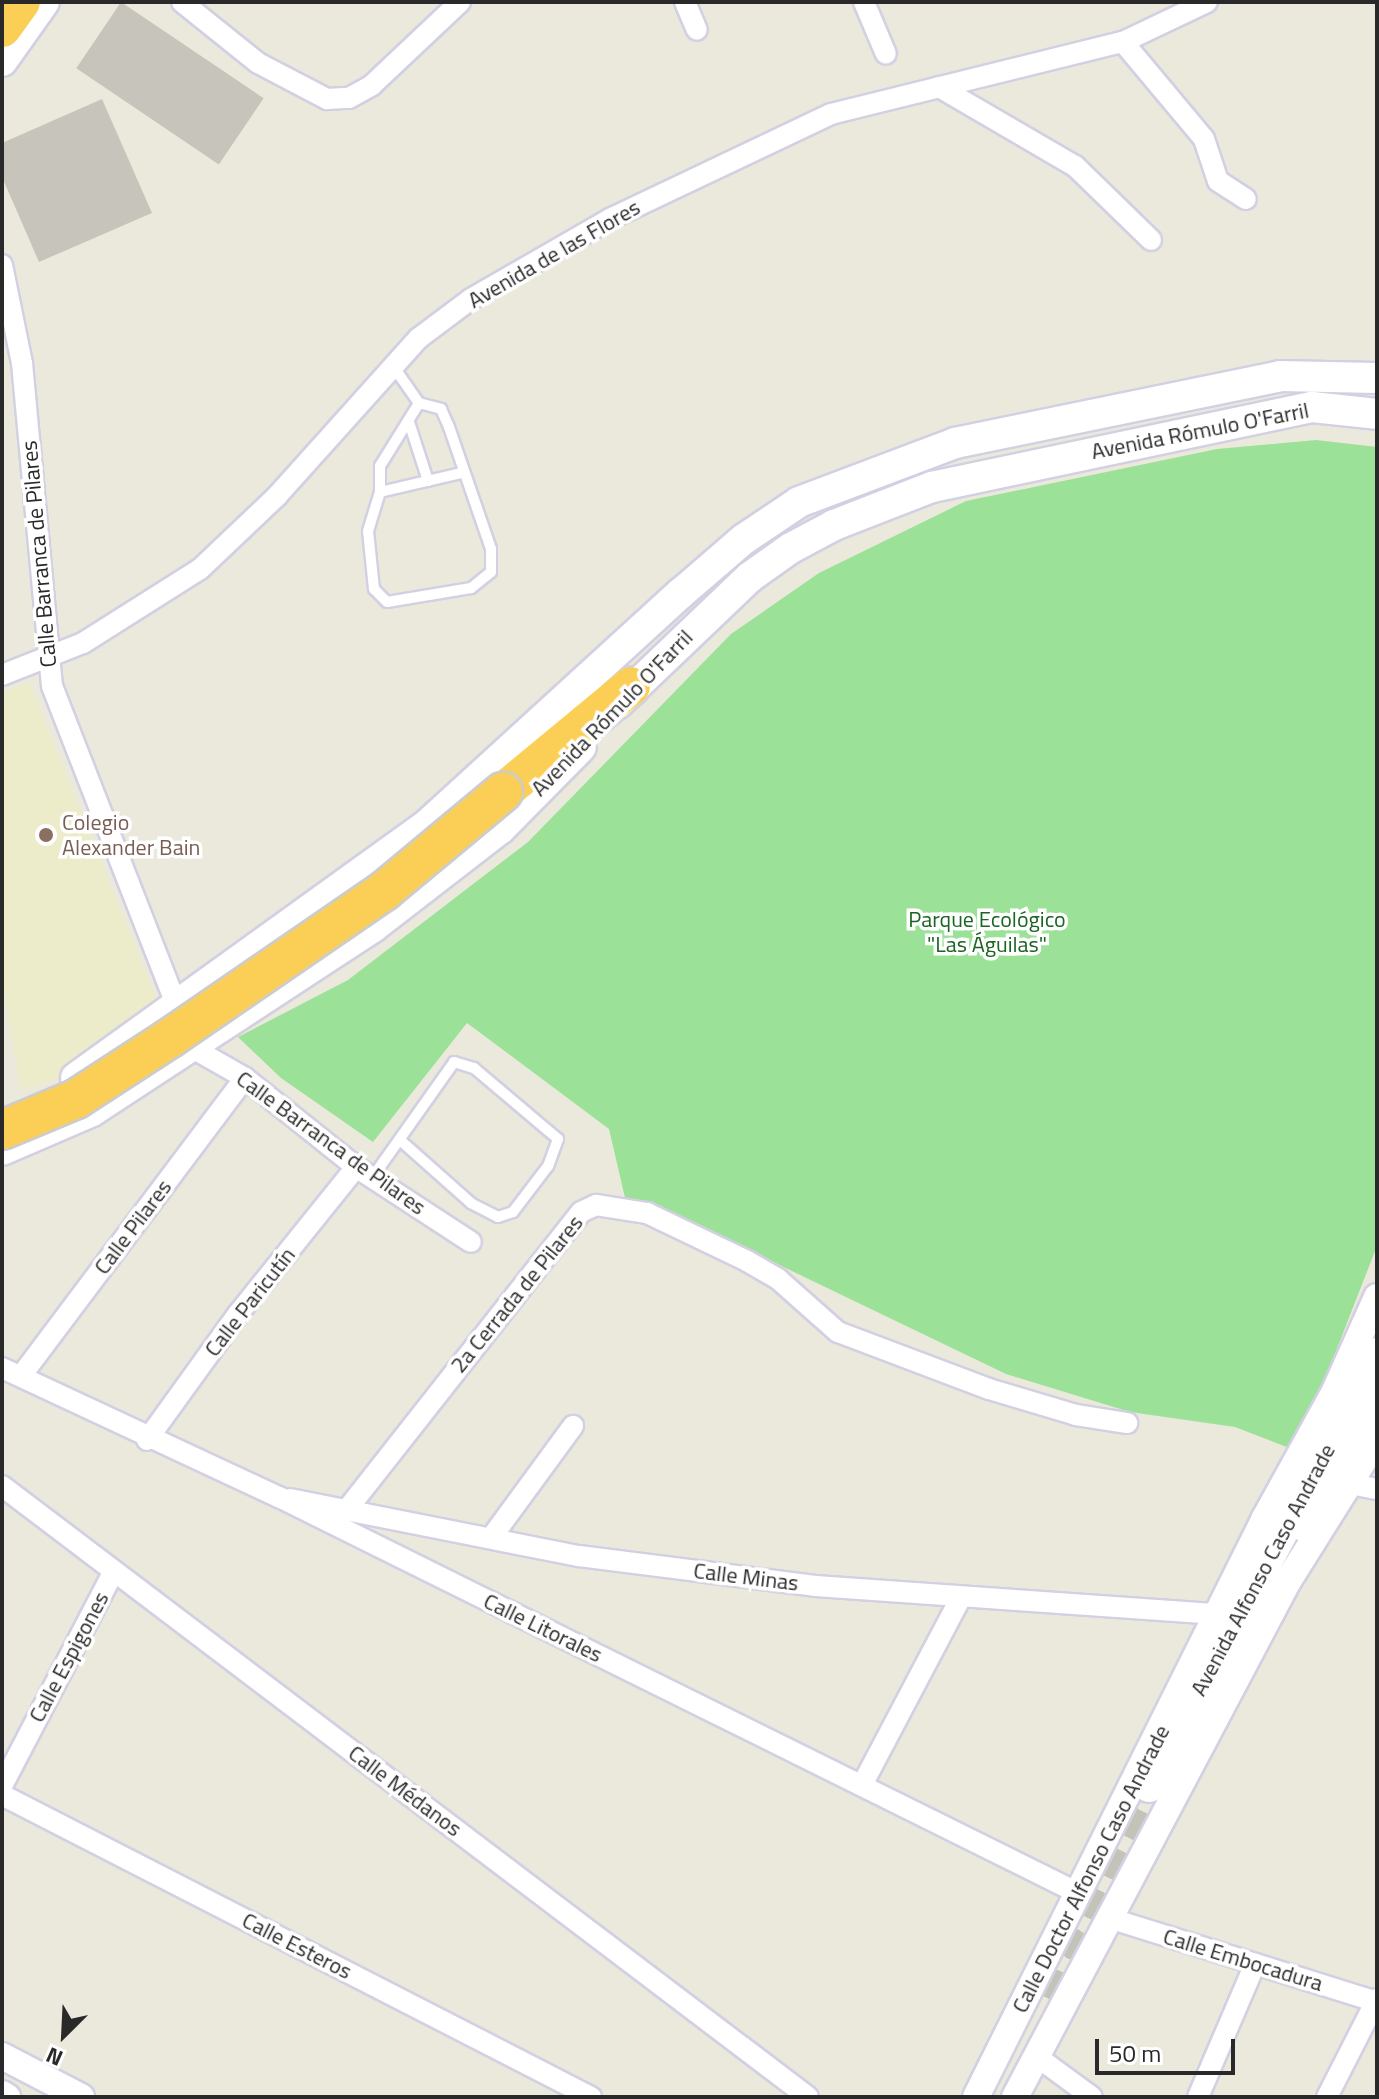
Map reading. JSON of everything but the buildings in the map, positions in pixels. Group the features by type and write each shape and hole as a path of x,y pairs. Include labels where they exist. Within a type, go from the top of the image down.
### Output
{"highway":[{"path":"2,28 21,2"},
{"path":"2,1130 76,1099 384,891 631,686"}],"main road":[{"path":"2,61 44,2"},
{"name":"Avenida Rómulo O'Farril","path":"2,1113 82,1074 428,824 680,594 744,539 799,502 955,443 1280,376 1377,378"},
{"name":"Avenida Rómulo O'Farril","path":"2,1150 92,1111 373,927 500,829 631,686 750,577 791,548 834,525 932,487 1312,407 1377,414"},
{"path":"183,1002 191,1027 201,1039"},
{"name":"Avenida Alfonso Caso Andrade","path":"1377,1353 1155,1790 1377,1401"}],"street":[{"path":"182,2 258,63 327,99 349,98 372,85 460,2"},
{"path":"685,2 697,30"},
{"path":"864,2 886,54"},
{"name":"Avenida de las Flores","path":"2,675 83,643 200,569 277,496 419,338 471,299 612,218 831,114 1123,42 1207,2"},
{"path":"1123,42 1204,139 1218,181 1246,199"},
{"path":"939,87 1075,166 1151,240"},
{"name":"Calle Barranca de Pilares","path":"2,265 22,363 47,659 52,686 183,1002"},
{"name":"Calle Barranca de Pilares","path":"201,1039 245,1078 364,1172 471,1242"},
{"name":"Calle Pilares","path":"12,1372 245,1078"},
{"name":"Calle Paricutín","path":"147,1440 238,1314 364,1172"},
{"name":"2a Cerrada de Pilares","path":"349,1507 581,1212 596,1205 647,1213 747,1261 778,1279 838,1332 989,1389 1076,1415 1127,1423"},
{"name":"Calle Doctor Alfonso Caso Andrade","path":"976,2097 1218,1614 1335,1391 1377,1297"},
{"name":"Calle Litorales","path":"12,1372 147,1440 279,1497 1080,1894"},
{"path":"491,1538 573,1426"},
{"name":"Calle Doctor Alfonso Caso Andrade","path":"1015,2097 1288,1581 1364,1486 1375,1445"},
{"name":"Calle Médanos","path":"2,1486 807,2097"},
{"name":"Calle Minas","path":"279,1497 349,1507 579,1556 960,1599 1218,1614"},
{"name":"Calle Espigones","path":"2,1786 114,1571"},
{"path":"862,1785 960,1599"},
{"name":"Calle Esteros","path":"2,1795 591,2097"},
{"name":"Calle Embocadura","path":"1109,1918 1377,2001"},
{"path":"1198,2097 1255,1964"},
{"path":"1327,2097 1377,2001"},
{"path":"2,2056 81,2097"},
{"path":"1036,2056 1092,2097"}],"lane":[{"path":"393,366 419,403 441,409 492,561 481,584 471,588 387,602 378,599 368,531 380,492 380,466 419,403"},
{"path":"409,422 428,481"},
{"path":"380,492 461,473"},
{"path":"364,1172 400,1140 454,1062 461,1062 558,1139 548,1166 521,1202 508,1216 498,1217 471,1203 400,1140"}],"shaded area":[{"name":"Colegio Alexander Bain","path":"29,682 156,999 58,1078 21,1091 2,977 2,693"}],"green space":[{"name":"Parque Ecológico \"Las Águilas\"","path":"1316,440 1377,447 1377,1246 1297,1451 1235,1427 1130,1412 1006,1374 663,1209 626,1202 609,1129 467,1023 373,1142 281,1078 238,1037 348,980 528,842 731,634 819,573 966,501 1217,449"}],"tunnel":[{"path":"1041,1995 1149,1787"}],"place":[{"name":"Colegio Alexander Bain","path":"46,835"}]}
